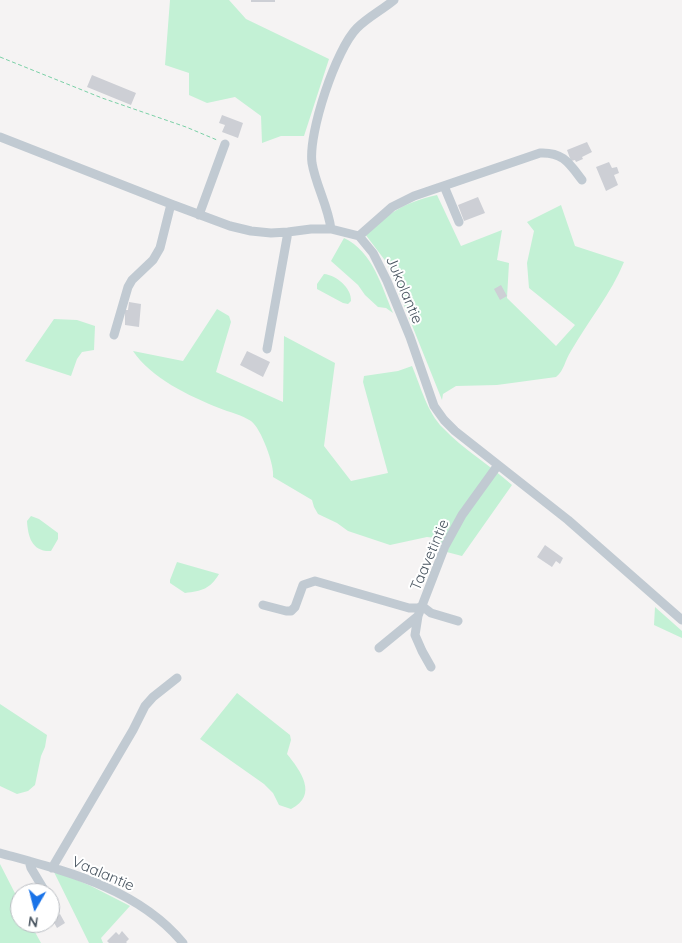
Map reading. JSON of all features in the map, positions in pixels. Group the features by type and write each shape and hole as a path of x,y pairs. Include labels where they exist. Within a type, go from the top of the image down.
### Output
{"street":[{"path":"330,229 328,212 314,174 312,161 315,128 334,66 345,45 357,28 394,0"},
{"path":"0,137 199,215 251,231 288,232 330,229 359,236 392,207 414,196 540,152 550,152 562,156 582,180"},
{"path":"199,215 225,144"},
{"path":"444,186 459,222"},
{"path":"114,335 128,287 132,280 153,260 160,248 170,204"},
{"path":"267,349 288,232"},
{"name":"Jukolantie","path":"359,236 373,253 387,281 434,406 444,420 455,431 568,520 682,620"},
{"name":"Taavetintie","path":"418,616 445,546 462,515 498,465"},
{"path":"262,606 291,611 295,607 302,585 315,580 413,609 422,606 430,613 458,621"},
{"path":"379,648 418,616"},
{"path":"418,616 415,635 431,666"},
{"path":"52,868 133,730 145,706 153,697 177,678"},
{"name":"Vaalantie","path":"0,853 98,883 129,898 167,926 183,943"},
{"path":"29,861 40,883"}],"path":[{"path":"0,57 102,98 186,127 225,144"}],"green space":[{"path":"170,0 229,0 246,19 329,59 304,136 281,136 262,143 261,116 235,97 207,103 189,95 189,73 165,65"},
{"path":"437,195 461,246 502,230 497,260 509,263 507,298 556,346 575,325 529,288 527,263 534,231 527,222 561,205 575,246 624,262 613,285 569,354 561,372 556,377 497,385 456,386 443,394 442,400 387,263 365,234 398,209 415,201"},
{"path":"344,238 354,244 369,260 393,313 386,308 378,307 365,295 358,285 331,261"},
{"path":"324,274 333,277 346,287 351,296 351,301 348,304 317,289 317,284"},
{"path":"217,309 229,316 231,322 216,372 283,402 284,336 335,363 324,446 351,481 388,473 363,382 364,376 398,371 412,366 425,399 437,422 512,485 462,556 439,550 441,542 436,538 427,537 390,545 348,531 337,523 318,514 312,500 273,477 272,465 266,448 259,431 251,421 195,398 160,378 133,351 183,361"},
{"path":"54,319 77,320 95,326 94,350 82,352 77,359 71,376 25,361"},
{"path":"31,516 39,519 58,533 58,539 51,551 39,549 32,542 28,533 27,521"},
{"path":"177,562 219,574 209,586 185,593 170,583"},
{"path":"655,607 682,631 682,638 654,625"},
{"path":"237,693 290,735 291,740 287,754 301,775 305,790 304,797 291,809 279,805 273,793 264,784 200,739"},
{"path":"0,704 47,735 35,785 28,791 17,794 0,786"},
{"path":"0,864 10,884 10,933 36,933 41,943 0,943"},
{"path":"53,870 91,886 130,906 101,938 103,943 89,943"}],"building":[{"path":"251,0 275,0 275,2 251,2"},
{"path":"92,75 136,93 131,105 87,87"},
{"path":"222,115 243,123 238,138 222,132 225,125 219,123"},
{"path":"587,142 592,152 576,162 575,160 571,161 567,150"},
{"path":"609,162 612,168 617,167 619,173 614,175 618,185 606,191 596,167"},
{"path":"478,197 485,213 464,221 458,205"},
{"path":"501,285 507,296 500,300 494,289"},
{"path":"129,302 141,304 139,327 125,325 125,310 128,310"},
{"path":"247,351 270,362 263,377 240,365"},
{"path":"545,545 563,558 560,564 556,561 552,567 537,557"},
{"path":"60,914 65,923 60,926"},
{"path":"122,931 129,939 127,943 109,943 107,941 116,932 119,935"}]}
